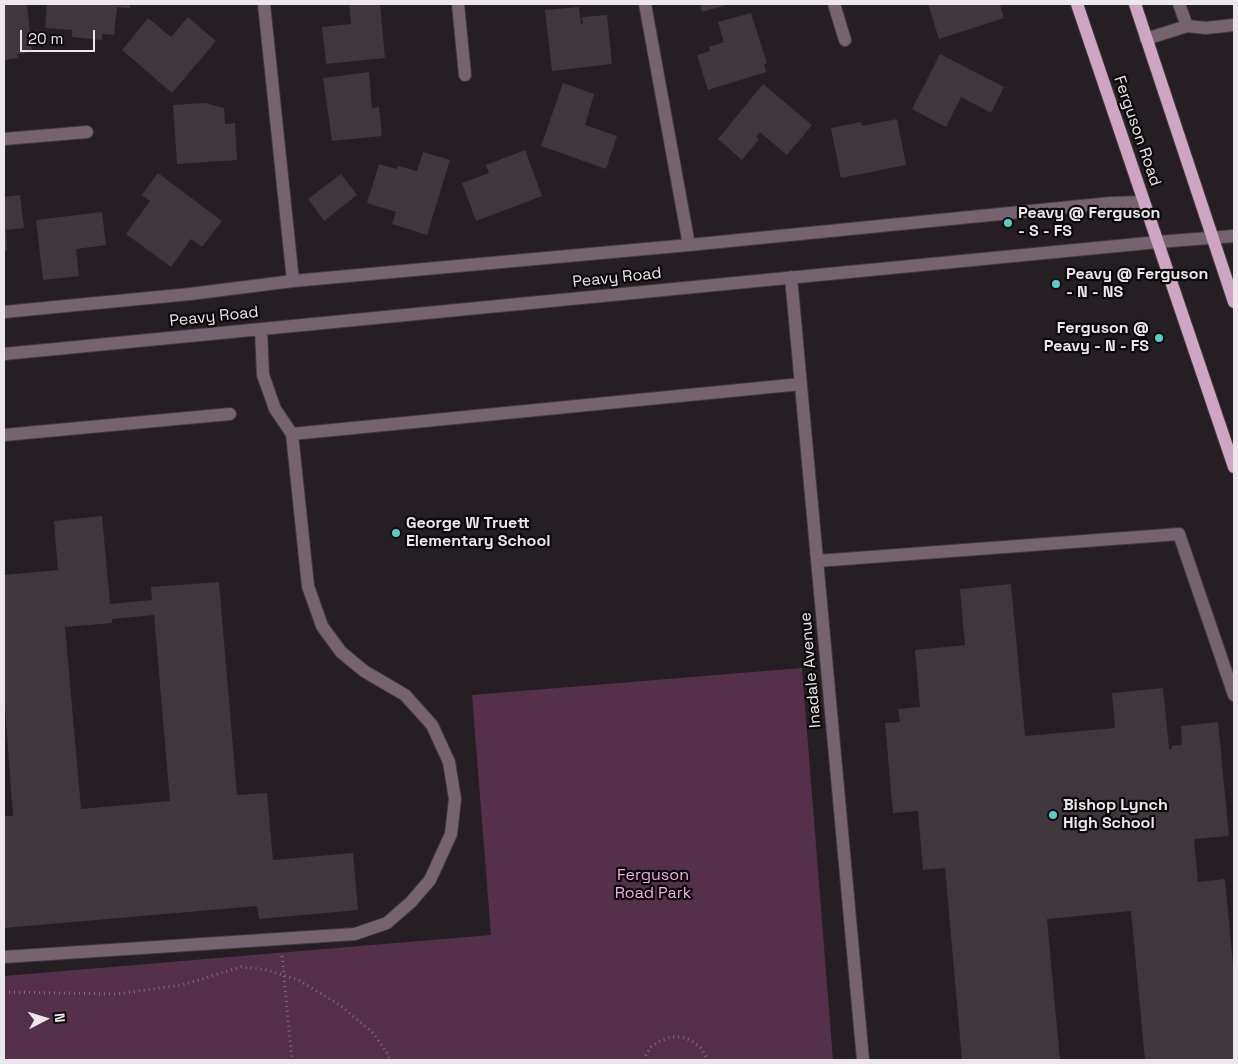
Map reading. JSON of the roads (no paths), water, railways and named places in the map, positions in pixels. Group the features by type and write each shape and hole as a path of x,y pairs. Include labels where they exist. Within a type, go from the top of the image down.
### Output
{"main road":[{"name":"Ferguson Road","path":"1077,4 1234,467"},
{"path":"1135,4 1234,302"}],"street":[{"path":"264,4 293,281"},
{"path":"458,4 465,75"},
{"path":"645,4 689,245"},
{"path":"834,4 845,40"},
{"path":"1179,4 1187,26"},
{"path":"1146,39 1187,26 1206,28 1234,25"},
{"path":"4,139 87,132"},
{"path":"4,312 190,294 293,281 689,245 1111,203 1143,202"},
{"name":"Peavy Road","path":"4,354 1234,236"},
{"name":"Inadale Avenue","path":"792,278 863,1060"},
{"path":"4,958 355,934 386,923 411,902 430,880 451,834 455,799 449,762 432,725 405,695 364,671 341,652 322,626 308,586 292,434 275,409 263,375 261,329"},
{"path":"292,434 801,384"},
{"path":"4,435 230,414"},
{"path":"817,561 1179,534 1234,695"}],"place":[{"name":"Peavy @ Ferguson - S - FS","path":"1008,223"},
{"name":"Peavy @ Ferguson - N - NS","path":"1056,284"},
{"name":"Ferguson @ Peavy - N - FS","path":"1159,338"},
{"name":"George W Truett Elementary School","path":"396,533"},
{"name":"Bishop Lynch High School","path":"1053,815"}],"park label":[{"name":"Ferguson Road Park","path":"653,885"}]}
